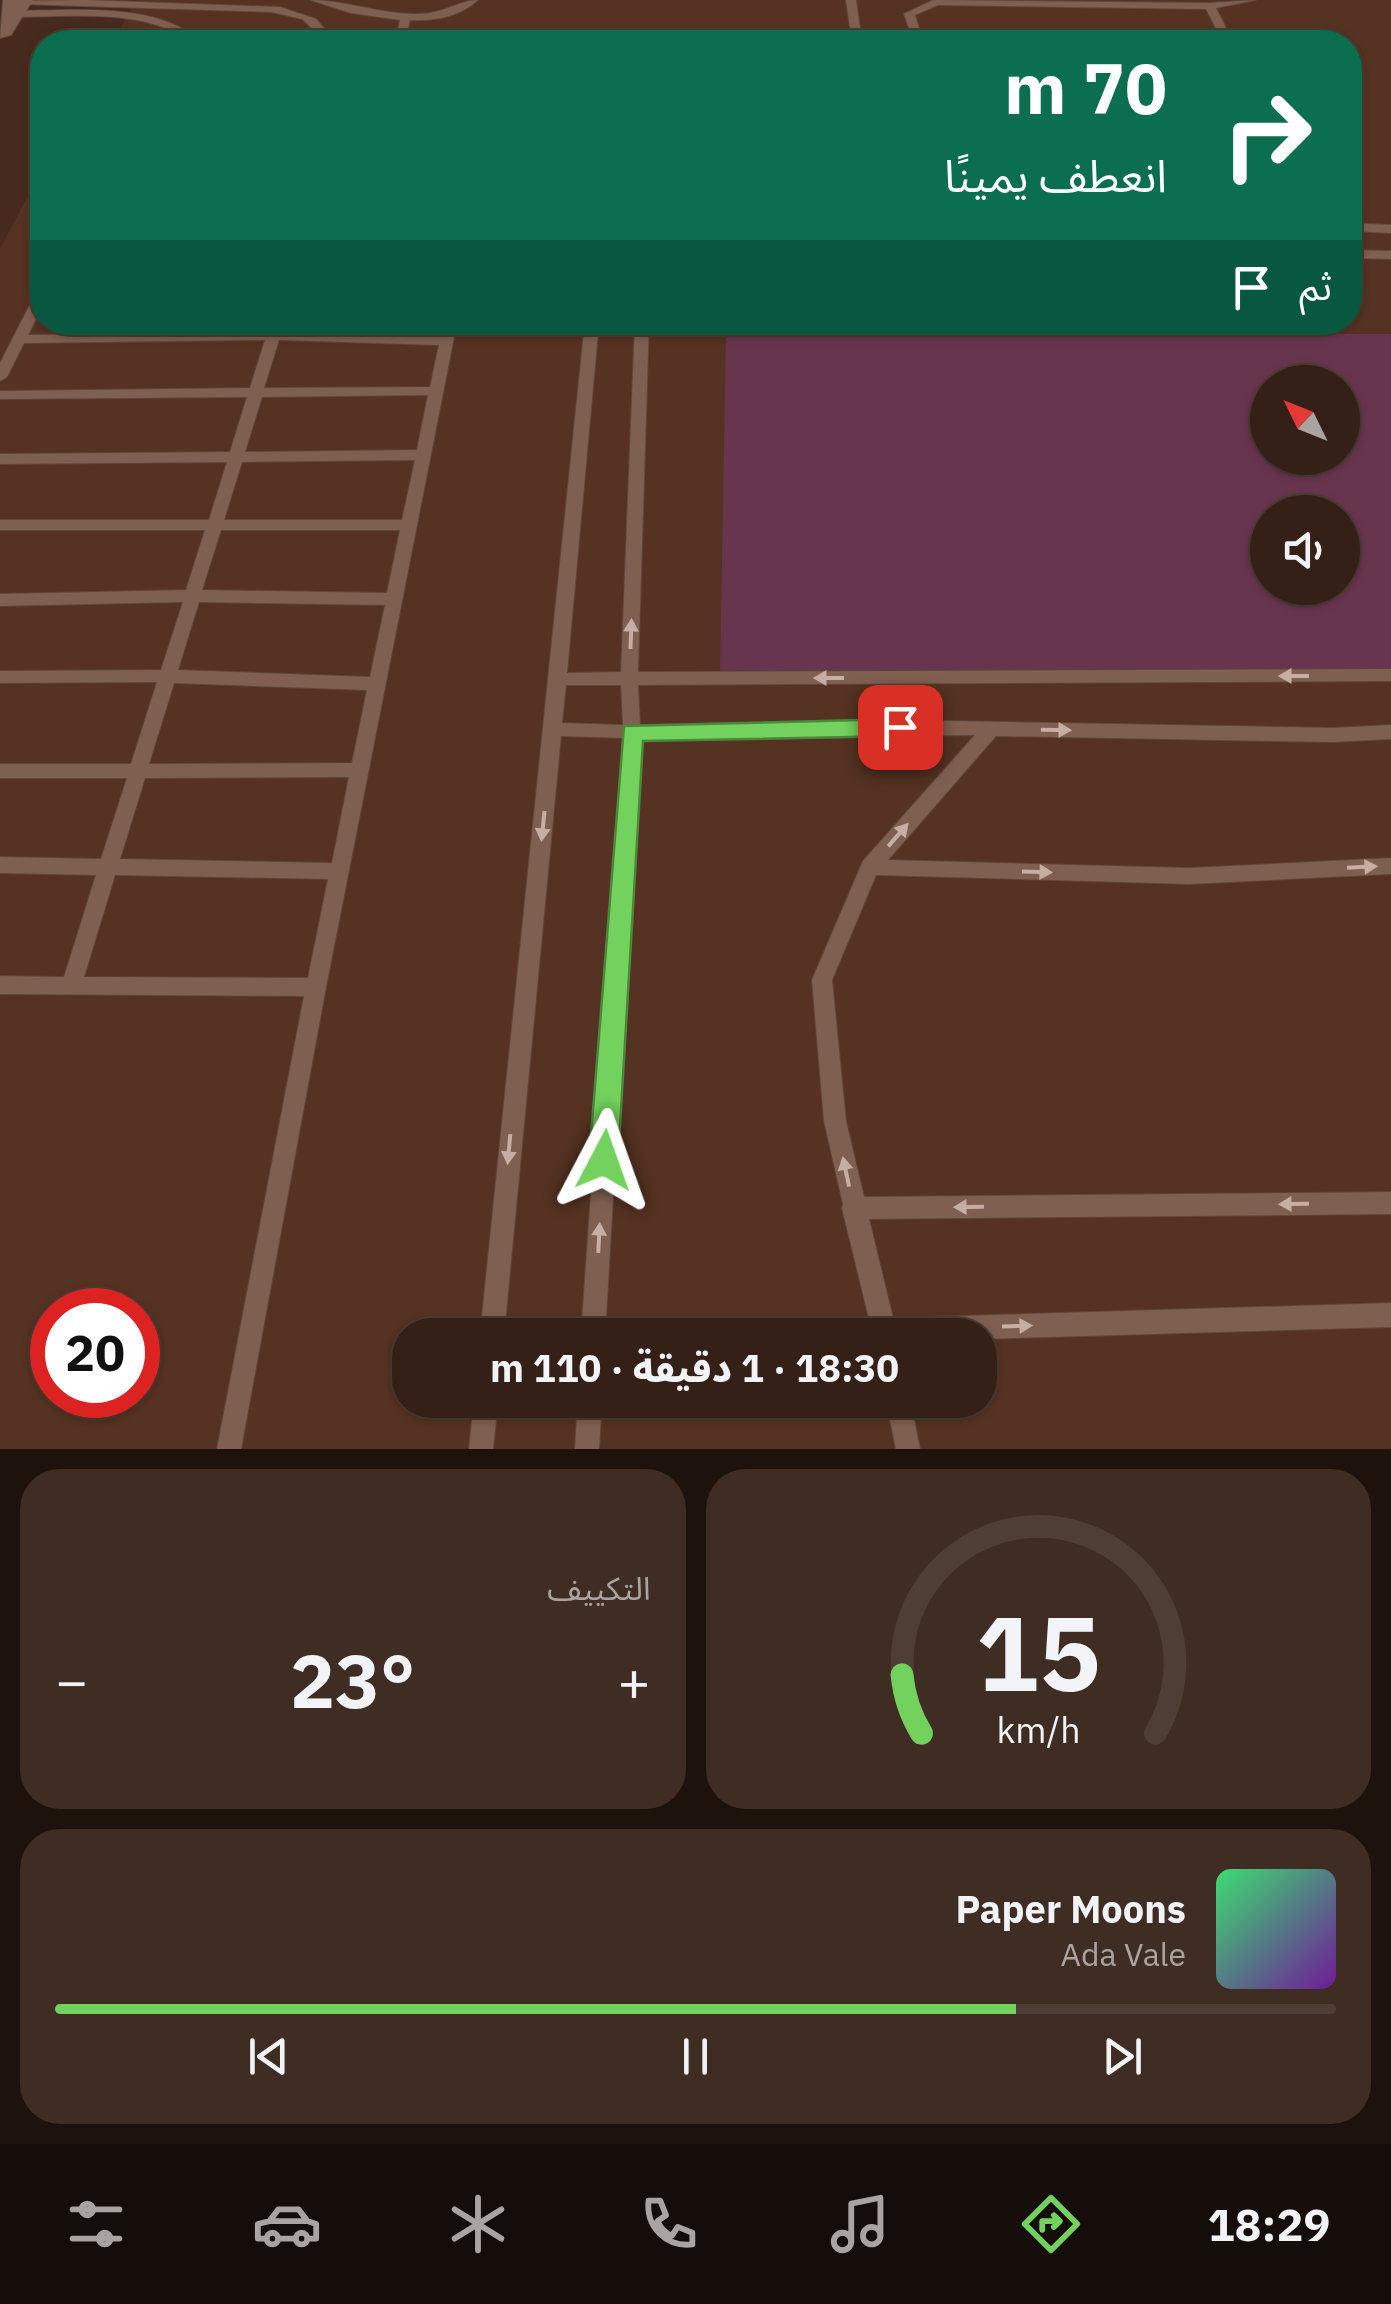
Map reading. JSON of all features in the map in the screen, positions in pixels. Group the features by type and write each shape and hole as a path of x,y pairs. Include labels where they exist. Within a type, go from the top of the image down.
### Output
{"lane":[{"path":"315,0 362,14 406,16 456,11 473,0"},
{"path":"851,0 855,30"},
{"path":"915,30 909,14 938,2 1210,6 1251,0"},
{"path":"1210,6 1222,30"},
{"path":"11,11 271,9 302,14 317,22 321,30"},
{"path":"11,11 147,19 178,30"},
{"path":"403,30 406,16"},
{"path":"1362,228 1391,229"},
{"path":"1362,254 1391,255"},
{"path":"0,377 30,319"},
{"path":"20,339 134,335"},
{"path":"70,986 274,335"},
{"path":"229,1449 316,988 447,335"},
{"path":"494,1318 591,335"},
{"path":"594,1318 632,732 629,679 642,335"},
{"path":"0,395 437,391"},
{"path":"0,459 424,455"},
{"path":"0,526 410,525"},
{"path":"0,600 192,596 394,599"},
{"path":"0,677 167,676 378,684"},
{"path":"558,679 1391,676"},
{"path":"553,729 991,729 1332,735 1391,732"},
{"path":"881,1318 835,1121 822,980 870,867 991,729"},
{"path":"0,771 360,770"},
{"path":"0,865 339,871"},
{"path":"870,867 1188,876 1391,866"},
{"path":"0,986 316,988"},
{"path":"853,1208 1391,1203"},
{"path":"997,1328 1391,1315"},
{"path":"481,1449 484,1418"},
{"path":"587,1449 589,1418"},
{"path":"902,1418 908,1449"}],"shaded area":[{"path":"136,0 1391,0 1391,1449 0,1449 0,248 30,192 30,335 1362,335 1362,30 120,30"}],"building":[{"path":"1391,334 1391,669 720,672 726,335"}],"route":[{"path":"604,1160 632,732 900,727"}]}
